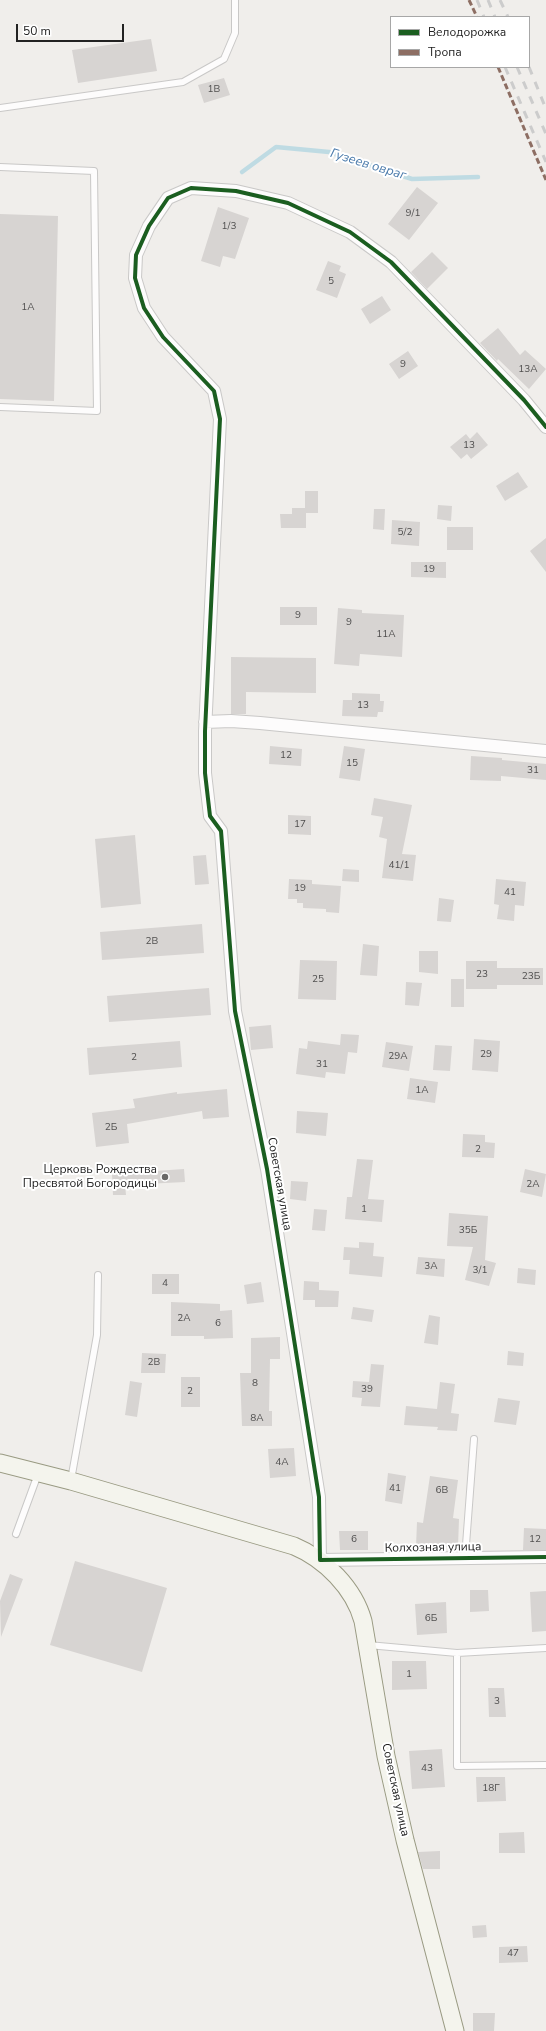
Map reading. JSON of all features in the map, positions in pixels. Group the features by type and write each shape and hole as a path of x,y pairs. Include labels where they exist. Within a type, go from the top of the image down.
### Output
{"street":[{"path":"546,427 524,400 391,262 350,232 288,203 236,191 192,188 168,198 149,226 136,255 135,278 144,308 163,337 214,391 220,418 205,722 231,721 260,723 546,751"},
{"name":"Советская улица","path":"205,722 205,773 210,816 221,831 235,1011 267,1169 319,1497 320,1560"},
{"name":"Советская улица","path":"0,1463 71,1481 294,1546 320,1560 340,1581 358,1606 367,1644 386,1756 405,1840 454,2031"},
{"name":"Колхозная улица","path":"320,1560 546,1557"}],"lane":[{"path":"0,108 183,82 224,59 236,33 236,0"},
{"path":"0,167 94,171 97,411 0,407"},
{"path":"71,1481 97,1335 98,1275"},
{"path":"465,1558 474,1439"},
{"path":"16,1534 38,1473"},
{"path":"367,1644 457,1653 546,1648"},
{"path":"457,1653 457,1766 546,1765"}],"building":[{"path":"151,39 157,71 78,83 72,50"},
{"path":"224,78 230,95 204,103 198,85"},
{"path":"417,187 438,203 409,240 388,224"},
{"path":"218,207 249,218 235,259 223,256 220,267 201,261"},
{"path":"0,214 58,216 54,401 0,399"},
{"path":"432,252 448,268 427,289 411,272"},
{"path":"328,261 341,266 339,271 346,274 337,298 316,290"},
{"path":"382,296 391,310 370,324 361,309"},
{"path":"498,328 520,355 525,350 546,369 529,389 498,359 497,361 480,343"},
{"path":"408,351 418,366 399,379 389,364"},
{"path":"477,432 488,445 471,459 467,454 461,459 450,447 466,434 470,439"},
{"path":"518,472 528,487 505,501 496,486"},
{"path":"305,491 318,491 318,513 306,513 306,528 281,528 280,514 292,514 292,508 305,508"},
{"path":"438,505 452,506 451,521 437,519"},
{"path":"374,509 385,509 384,530 373,529"},
{"path":"392,520 420,522 419,546 391,544"},
{"path":"447,527 473,527 473,550 447,550"},
{"path":"546,538 546,572 530,551"},
{"path":"411,562 446,562 446,578 411,577"},
{"path":"280,607 317,607 317,625 280,625"},
{"path":"338,608 362,610 362,613 404,615 402,657 360,654 359,666 334,664"},
{"path":"231,657 316,658 316,693 246,692 246,714 231,714"},
{"path":"352,693 380,694 380,701 384,701 383,712 378,712 377,717 342,716 343,700 352,700"},
{"path":"270,746 302,749 301,766 269,764"},
{"path":"344,746 365,749 360,781 339,778"},
{"path":"471,756 502,758 502,760 546,764 546,780 501,776 501,781 470,780"},
{"path":"374,798 412,805 402,854 416,855 413,881 382,878 387,839 379,837 383,817 371,815"},
{"path":"288,815 311,816 311,835 288,834"},
{"path":"135,835 141,904 101,908 95,839"},
{"path":"206,855 209,884 195,885 193,856"},
{"path":"343,869 359,870 359,882 342,881"},
{"path":"289,879 312,880 312,884 341,886 339,913 326,912 326,909 303,908 303,903 297,903 297,899 288,899"},
{"path":"496,879 526,882 524,906 515,905 514,921 497,919 499,905 494,904"},
{"path":"439,898 454,900 451,922 437,921"},
{"path":"202,924 204,953 102,960 100,932"},
{"path":"363,944 379,946 377,976 360,975"},
{"path":"419,951 438,951 438,974 419,972"},
{"path":"300,960 337,961 336,1000 298,999"},
{"path":"466,961 497,961 497,968 543,968 543,985 497,985 497,989 466,989"},
{"path":"451,979 464,979 464,1007 451,1007"},
{"path":"406,982 422,983 419,1006 405,1005"},
{"path":"209,988 211,1015 109,1022 107,996"},
{"path":"271,1025 273,1048 251,1050 249,1027"},
{"path":"341,1034 359,1035 357,1053 348,1052 345,1074 326,1072 325,1078 296,1074 299,1048 307,1049 308,1041 340,1045"},
{"path":"474,1039 500,1041 498,1072 472,1070"},
{"path":"180,1041 182,1067 89,1075 87,1048"},
{"path":"386,1042 413,1046 409,1071 382,1067"},
{"path":"435,1045 452,1046 450,1071 433,1070"},
{"path":"410,1078 438,1082 435,1103 407,1099"},
{"path":"227,1089 229,1117 203,1119 202,1111 127,1124 129,1143 96,1147 92,1113 135,1108 133,1099 177,1092 177,1094"},
{"path":"297,1111 328,1113 326,1136 296,1133"},
{"path":"463,1134 485,1135 485,1142 495,1143 494,1158 462,1157"},
{"path":"357,1159 373,1160 368,1199 384,1200 382,1222 345,1219 347,1197 352,1197"},
{"path":"184,1169 185,1182 125,1185 126,1195 113,1195 112,1174"},
{"path":"525,1169 546,1174 542,1197 520,1192"},
{"path":"291,1181 308,1182 306,1201 290,1199"},
{"path":"314,1209 327,1210 325,1231 312,1230"},
{"path":"449,1213 488,1216 485,1260 496,1263 489,1286 465,1280 473,1247 447,1246"},
{"path":"359,1242 374,1243 373,1256 384,1257 382,1277 349,1274 350,1260 343,1260 344,1247 359,1248"},
{"path":"418,1257 445,1259 444,1277 416,1274"},
{"path":"518,1268 536,1270 535,1285 517,1283"},
{"path":"152,1274 179,1274 179,1294 152,1294"},
{"path":"304,1281 319,1282 319,1290 339,1291 338,1307 315,1307 315,1300 303,1300"},
{"path":"261,1282 264,1302 247,1304 244,1285"},
{"path":"171,1302 220,1304 220,1311 232,1310 233,1338 204,1339 204,1336 171,1336"},
{"path":"353,1307 374,1310 372,1322 351,1319"},
{"path":"429,1315 440,1317 438,1345 424,1343"},
{"path":"280,1337 280,1359 270,1359 269,1411 272,1411 272,1426 242,1426 240,1373 251,1373 251,1338"},
{"path":"508,1351 524,1353 523,1366 507,1365"},
{"path":"142,1353 166,1354 165,1373 141,1373"},
{"path":"371,1364 384,1365 380,1407 361,1406 362,1398 352,1397 353,1381 369,1382"},
{"path":"181,1377 200,1377 200,1407 181,1407"},
{"path":"130,1381 142,1383 137,1417 125,1415"},
{"path":"440,1382 455,1384 451,1413 459,1414 457,1431 437,1430 438,1427 404,1425 406,1406 437,1409"},
{"path":"498,1398 520,1401 516,1425 494,1422"},
{"path":"294,1448 296,1476 270,1478 268,1449"},
{"path":"388,1473 406,1476 402,1504 385,1501"},
{"path":"430,1476 458,1480 453,1518 459,1519 458,1547 416,1547 417,1522 423,1523"},
{"path":"524,1528 546,1529 546,1550 523,1550"},
{"path":"339,1531 368,1531 368,1550 340,1550"},
{"path":"75,1561 167,1588 142,1672 50,1645"},
{"path":"10,1574 23,1579 1,1637 0,1601"},
{"path":"470,1590 488,1590 489,1611 470,1612"},
{"path":"546,1591 546,1631 532,1632 530,1592"},
{"path":"446,1602 447,1633 417,1635 415,1604"},
{"path":"392,1661 426,1661 427,1689 392,1690"},
{"path":"488,1688 504,1688 506,1717 489,1717"},
{"path":"442,1749 445,1787 412,1789 409,1751"},
{"path":"476,1777 505,1777 506,1801 477,1802"},
{"path":"524,1832 525,1853 499,1853 499,1833"},
{"path":"440,1851 440,1869 423,1869 418,1852"},
{"path":"486,1925 487,1937 473,1938 472,1926"},
{"path":"527,1946 528,1962 499,1963 499,1947"},
{"path":"473,2013 495,2013 494,2031 473,2031"}],"waterway":[{"name":"Гузеев овраг","path":"242,172 276,147 329,152 412,179 478,177"}],"railway":[{"path":"477,0 484,16"},
{"path":"488,0 495,16"},
{"path":"500,0 508,16"},
{"path":"505,68 546,162"},
{"path":"517,68 546,134"},
{"path":"529,68 546,109"}],"marked path":[{"path":"469,0 477,16"},
{"path":"498,68 546,180"}],"cycle path":[{"path":"546,427 524,400 391,262 350,232 288,203 236,191 191,188 168,198 149,226 136,255 135,278 144,308 163,337 214,391 220,419 205,731 205,773 210,816 221,831 235,1011 267,1169 319,1497 320,1560 546,1557"}],"place":[{"name":"Церковь Рождества Пресвятой Богородицы","path":"165,1177"}]}
